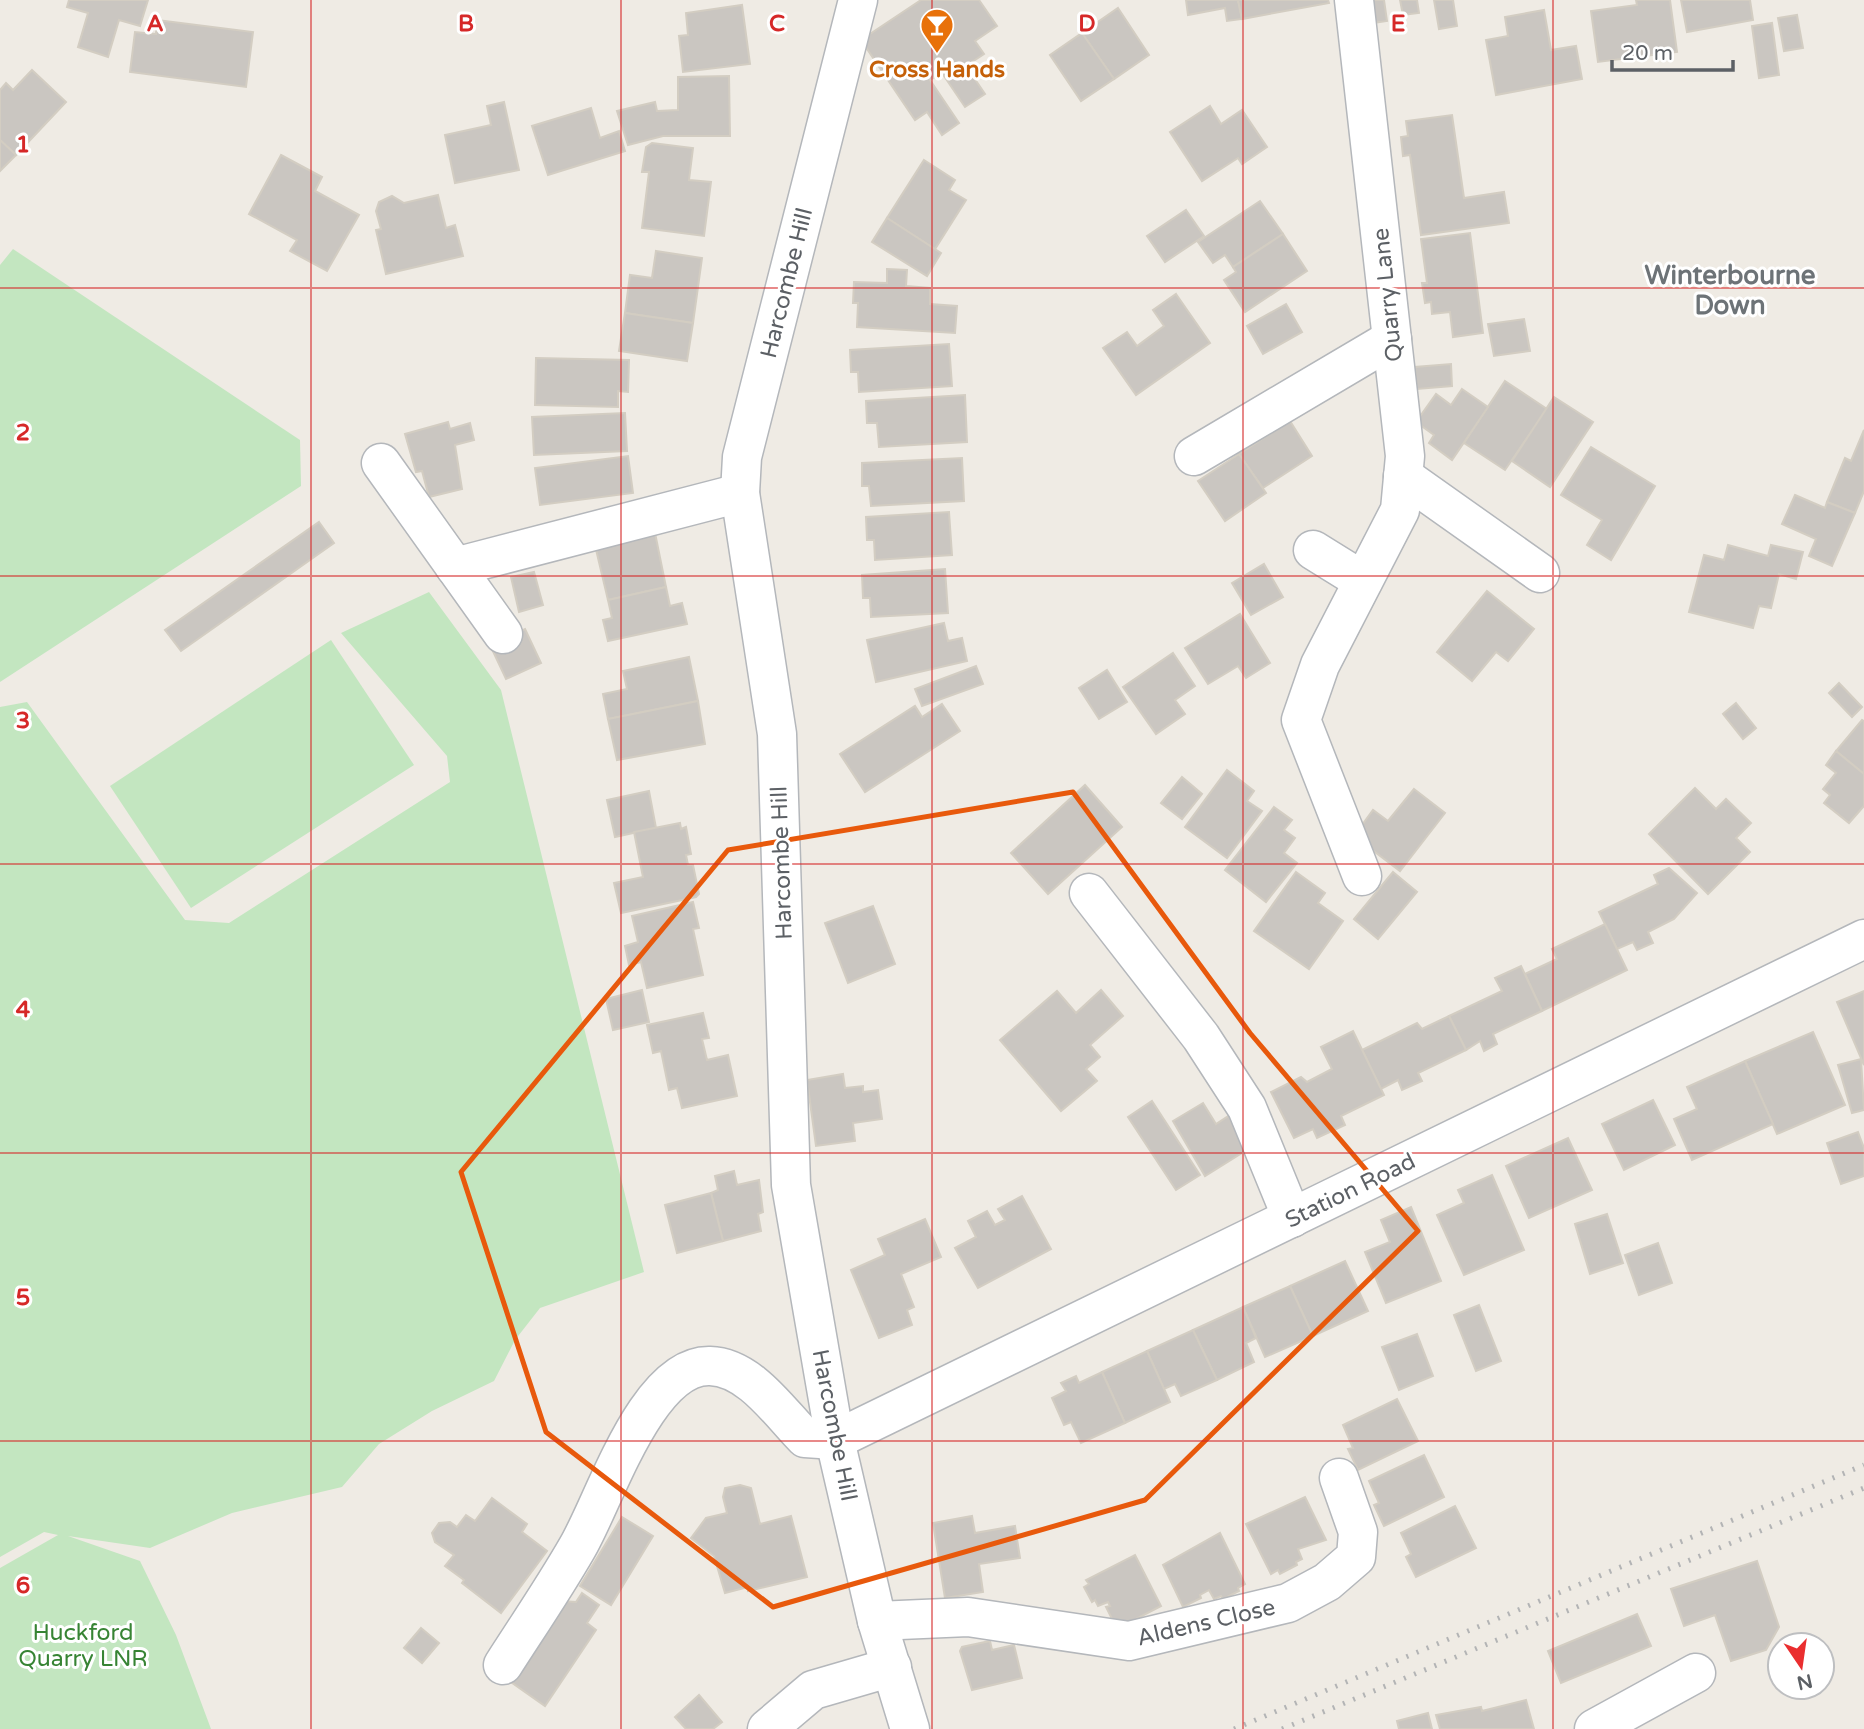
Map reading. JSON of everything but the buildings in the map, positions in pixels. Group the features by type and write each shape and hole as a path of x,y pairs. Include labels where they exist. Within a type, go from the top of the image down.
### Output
{"street":[{"name":"Harcombe Hill","path":"858,0 742,457 740,493 778,734 791,1185 835,1440 877,1621 910,1729"},
{"name":"Quarry Lane","path":"1354,0 1405,457 1400,510 1320,665 1301,720 1362,876"},
{"path":"1194,457 1392,339"},
{"path":"381,463 503,634"},
{"path":"1403,476 1540,573"},
{"path":"456,567 740,493"},
{"path":"1313,550 1363,581"},
{"path":"1090,893 1201,1037 1247,1108 1292,1218"},
{"name":"Station Road","path":"835,1440 1864,939"},
{"path":"503,1665 579,1546 633,1430 658,1396 677,1380 708,1366 738,1373 805,1438 835,1440"},
{"name":"Aldens Close","path":"877,1621 968,1617 1129,1641 1288,1603 1327,1583 1356,1557 1358,1532 1339,1478"},
{"path":"767,1729 813,1690 891,1667"},
{"path":"1594,1729 1696,1673"}],"highlighted area":[{"path":"1073,792 1250,1033 1418,1231 1145,1500 773,1607 546,1432 461,1172 728,850"}],"green space":[{"path":"13,249 300,440 301,486 0,682 0,265"},
{"name":"Huckford Quarry LNR","path":"429,592 501,690 644,1272 540,1308 515,1340 494,1381 432,1411 379,1444 342,1487 232,1513 150,1548 68,1536 140,1561 176,1635 211,1729 0,1729 0,1568 58,1535 44,1532 0,1557 0,707 27,702 185,920 229,923 450,782 447,756 341,633"},
{"path":"331,640 414,765 191,908 110,786"}],"railway":[{"path":"1234,1729 1864,1465"},
{"path":"1282,1729 1864,1488"}],"place":[{"name":"Cross Hands","path":"937,55"}],"district":[{"name":"Winterbourne Down","path":"1730,290"}]}
